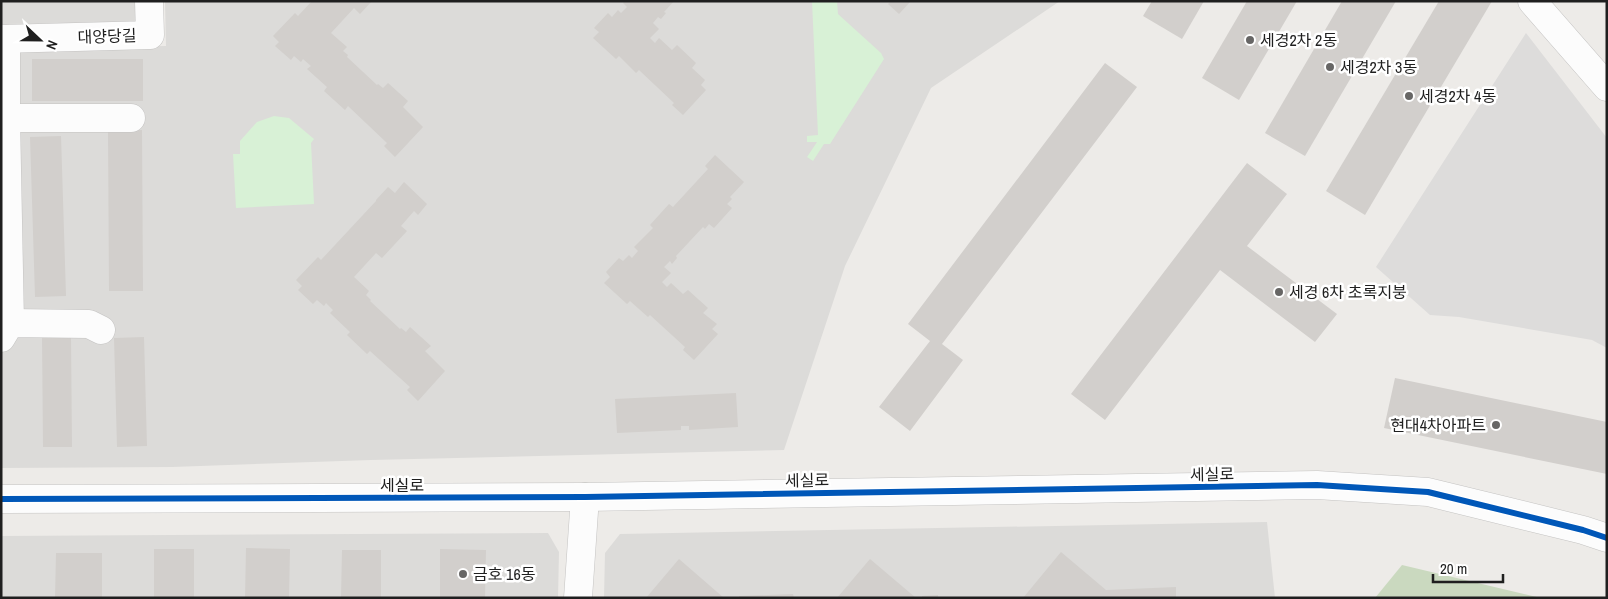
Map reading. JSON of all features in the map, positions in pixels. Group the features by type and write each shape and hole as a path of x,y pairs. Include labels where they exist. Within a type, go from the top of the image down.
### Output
{"street":[{"name":"대양당길","path":"4,39 150,35 148,1"},
{"path":"1532,1 1607,87"},
{"path":"4,39 6,331 88,324 101,330"},
{"path":"6,118 131,118"},
{"name":"세실로","path":"1,499 585,497 1318,485 1428,492 1583,530 1607,538"},
{"path":"578,598 585,497"}],"shaded area":[{"path":"1,1 138,1 139,23 1,24"},
{"path":"165,1 1060,1 931,88 845,266 784,450 172,467 1,468 1,49 166,46"},
{"path":"1526,33 1607,138 1607,348 1592,340 1459,317 1430,315 1376,267"},
{"path":"1267,522 1275,598 604,598 605,553 620,534"},
{"path":"548,533 559,552 558,598 1,598 1,536"}],"green space":[{"path":"812,1 837,1 838,14 881,53 884,59 830,144 824,144 813,161 807,157 817,142 807,142 807,136 818,135"},
{"path":"274,116 289,118 314,139 311,143 314,204 236,208 233,154 240,154 240,141 257,122"},
{"path":"1402,565 1541,598 1375,598"}],"building":[{"path":"312,1 372,1 360,14 354,8 331,33 347,47 343,51 348,55 347,57 377,85 383,88 388,83 408,101 403,107 423,127 395,157 384,146 387,143 348,106 345,110 324,91 327,87 307,69 311,66 303,59 301,62 294,56 291,60 275,46 279,42 273,36 295,13 298,16"},
{"path":"625,1 674,1 664,12 666,13 661,19 658,17 653,23 659,29 650,38 655,43 659,38 672,50 677,45 696,63 692,68 705,80 701,85 706,90 683,115 672,105 674,103 639,70 636,73 619,56 616,59 593,38 599,32 594,28 608,13 612,17 618,10 621,13 627,7 623,3"},
{"path":"891,1 911,1 899,14 888,4"},
{"path":"1152,1 1204,1 1182,39 1143,16"},
{"name":"세경2차 2동","path":"1247,1 1297,1 1239,100 1202,78"},
{"name":"세경2차 3동","path":"1342,1 1396,1 1305,156 1265,133"},
{"name":"세경2차 4동","path":"1439,1 1492,1 1365,215 1326,191"},
{"path":"32,59 143,59 143,101 32,101"},
{"path":"1105,63 1137,87 942,344 963,360 910,431 879,407 930,341 908,324"},
{"path":"142,130 143,291 109,291 108,131"},
{"path":"61,136 66,296 35,297 30,137"},
{"path":"715,155 744,182 730,197 732,199 727,204 732,208 714,228 709,224 705,229 703,227 676,256 677,258 672,264 670,261 664,267 671,273 662,282 667,287 671,283 683,294 688,290 708,308 703,313 717,324 712,329 718,334 694,360 683,350 685,347 650,315 648,317 630,301 627,304 604,283 610,277 606,272 619,258 623,261 629,255 632,258 638,251 634,247 653,228 650,225 669,204 673,207 708,169 705,166"},
{"name":"세경 6차 초록지붕","path":"1247,163 1287,194 1247,246 1337,314 1315,342 1220,270 1105,420 1071,394"},
{"path":"404,182 427,204 418,215 414,211 401,226 407,231 382,258 376,253 354,277 369,291 366,295 370,301 400,329 406,332 410,327 431,346 425,351 445,371 418,401 407,390 410,387 370,351 367,354 347,335 350,332 330,313 333,310 326,303 324,306 317,300 313,304 298,290 302,286 296,280 318,257 321,260 388,187 395,193"},
{"path":"42,337 71,337 72,447 43,447"},
{"path":"144,337 147,446 117,447 114,338"},
{"name":"현대4차아파트","path":"1395,378 1607,422 1607,474 1384,428"},
{"path":"736,393 738,427 689,430 689,426 681,426 681,430 617,433 615,399"},
{"path":"246,548 290,549 289,598 245,598"},
{"path":"154,549 194,549 194,598 154,598"},
{"name":"금호 16동","path":"440,549 486,550 485,598 440,598"},
{"path":"342,550 381,550 381,598 341,598"},
{"path":"1061,552 1106,590 1176,587 1176,598 1023,598"},
{"path":"56,553 102,553 102,598 55,598"},
{"path":"679,559 724,598 646,598"},
{"path":"870,559 916,598 837,598"},
{"path":"793,594 794,598 739,598 739,596"},
{"path":"938,595 938,598 922,598 922,596"}],"cycle path":[{"path":"1,499 585,497 1317,485 1428,492 1583,530 1607,538"}],"place":[{"name":"세경2차 2동","path":"1250,40"},
{"name":"세경2차 3동","path":"1330,67"},
{"name":"세경2차 4동","path":"1409,96"},
{"name":"세경 6차 초록지붕","path":"1279,292"},
{"name":"현대4차아파트","path":"1496,425"},
{"name":"금호 16동","path":"463,574"}]}
